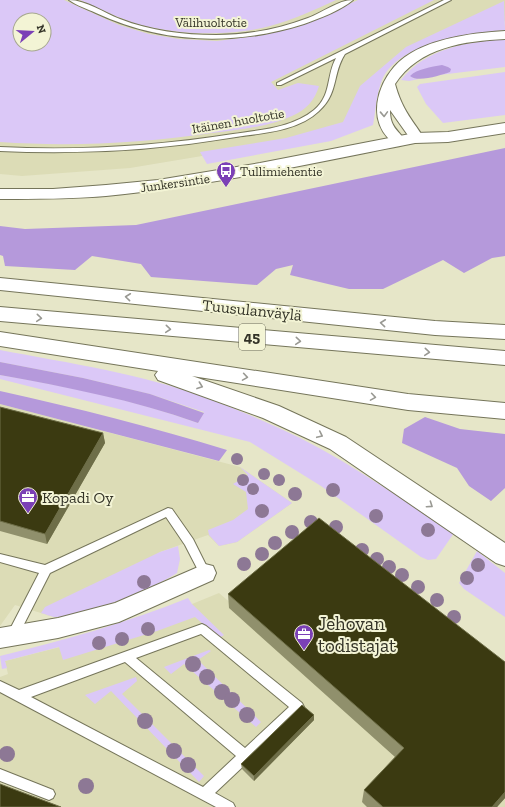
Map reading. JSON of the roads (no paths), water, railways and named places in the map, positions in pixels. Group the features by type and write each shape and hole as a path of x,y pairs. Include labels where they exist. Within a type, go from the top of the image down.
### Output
{"main road":[{"name":"Junkersintie","path":"417,138 440,127 505,119"},
{"name":"Junkersintie","path":"0,194 32,195 85,193 140,188 223,176 417,138 449,137 505,128"},
{"name":"Tuusulanväylä","path":"0,284 435,328 505,332"},
{"name":"Tuusulanväylä","path":"0,314 505,358"},
{"path":"435,328 505,325"},
{"path":"0,339 408,402 505,411"},
{"path":"96,353 189,382 271,412 338,444 505,556"}],"street":[{"path":"399,141 388,131 384,122 383,113 385,92 389,83 404,64 436,47 465,40 505,35"},
{"path":"389,83 392,100 396,108 417,138"},
{"path":"6,637 58,628 119,612 205,573"}],"lane":[{"name":"Välihuoltotie","path":"72,0 125,23 180,36 229,36 284,28 310,20 350,0"},
{"path":"279,84 448,0"},
{"name":"Itäinen huoltotie","path":"0,149 55,150 122,148 222,138 281,127 300,120 310,114 326,100 332,88 336,60 343,53"},
{"path":"6,637 46,570 168,512 188,542 205,573"},
{"path":"0,558 46,570"},
{"path":"18,696 202,629 298,707 204,794"},
{"path":"127,657 245,756"},
{"path":"0,686 229,807"},
{"path":"0,775 49,794"}],"place":[{"name":"Tullimiehentie","path":"226,188"},
{"name":"Kopadi Oy","path":"28,514"},
{"name":"Jehovan todistajat","path":"304,651"}]}
